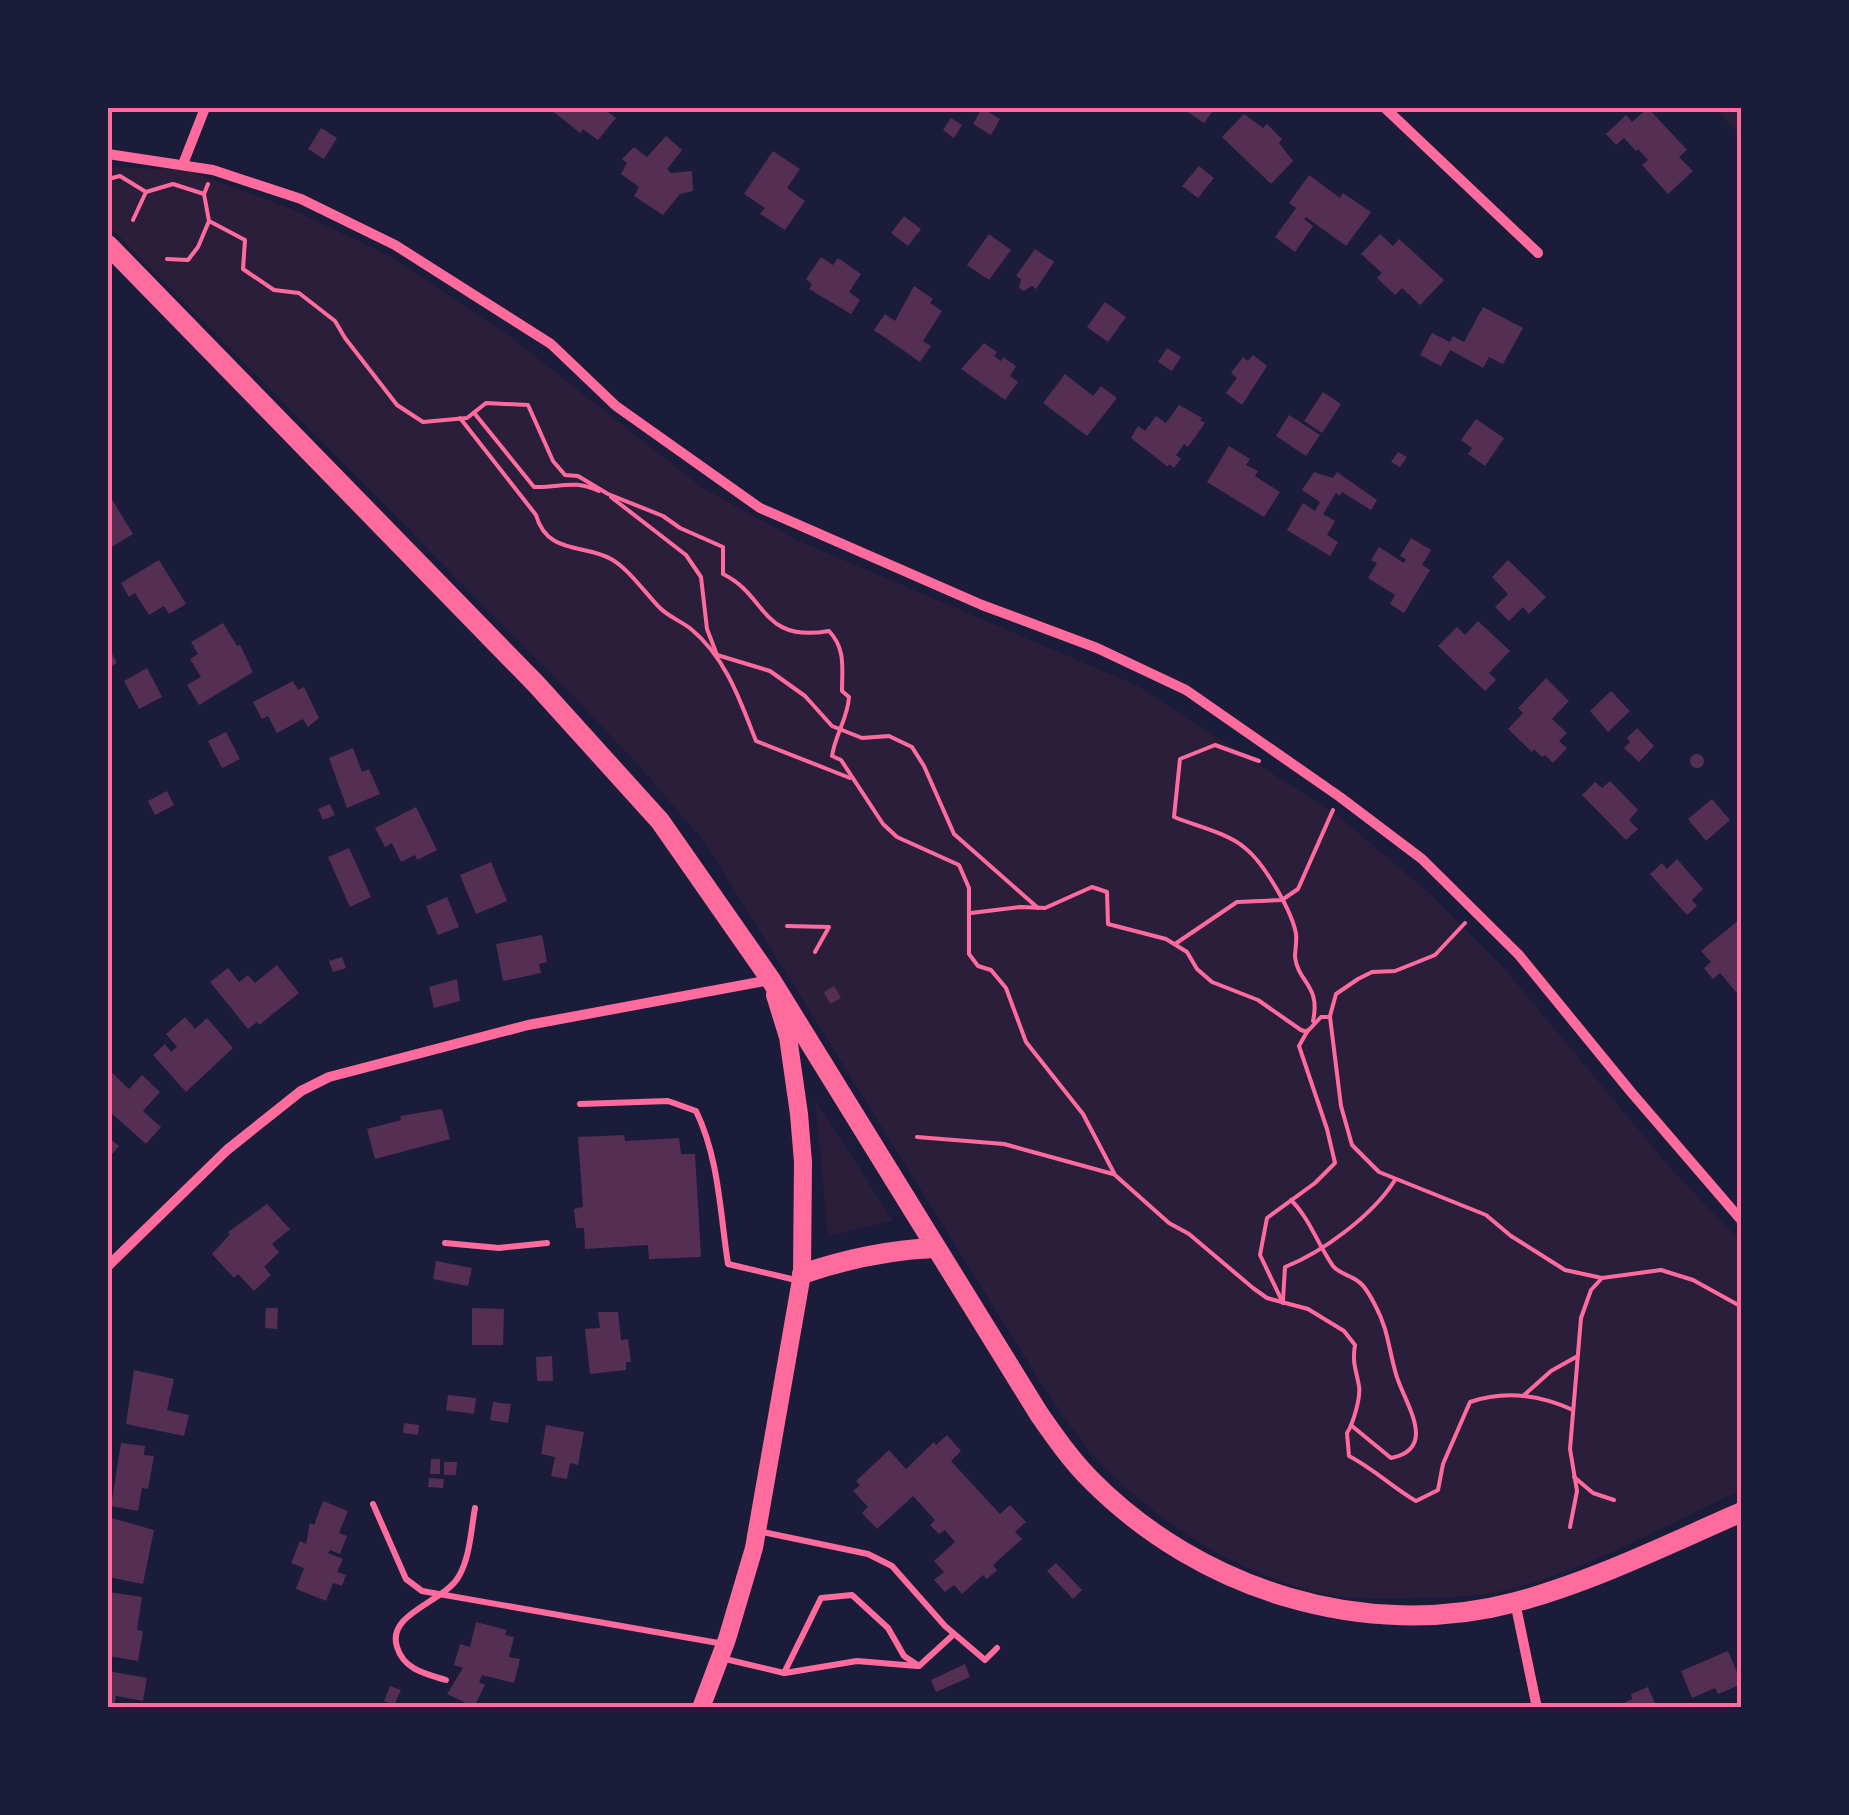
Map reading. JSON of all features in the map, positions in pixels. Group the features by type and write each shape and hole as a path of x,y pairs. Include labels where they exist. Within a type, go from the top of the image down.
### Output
{"highway":[{"path":"108,245 538,686 660,821 771,980 934,1248 1063,1447 1109,1498 1165,1542 1202,1564 1261,1590 1330,1608 1428,1615 1515,1602 1569,1585 1742,1512"},
{"path":"802,1277 839,1261 900,1249 934,1248"}],"main road":[{"path":"701,1708 757,1531 802,1277 803,1162 799,1114 788,1037 771,980"}],"street":[{"path":"183,164 205,108"},
{"path":"1385,108 1538,253"},
{"path":"108,154 213,170 301,199 395,245 551,344 616,406 760,508 982,605 1097,648 1186,690 1422,859 1519,955 1742,1221"},
{"path":"108,1266 226,1150 301,1091 329,1077 528,1025 771,980"},
{"path":"1515,1602 1537,1708"}],"lane":[{"path":"580,1104 668,1101 696,1111 707,1132 715,1168 728,1264 802,1277"},
{"path":"445,1243 498,1248 547,1243"},
{"path":"373,1504 406,1579 422,1592 446,1593 722,1651 784,1673 857,1661 919,1666 954,1634"},
{"path":"446,1680 406,1664 394,1634 400,1623 446,1593 458,1578 475,1508"},
{"path":"757,1531 868,1554 892,1566 954,1634 985,1660 998,1648"},
{"path":"784,1673 821,1598 852,1595 888,1628 904,1656 919,1666"}],"path":[{"path":"167,260 188,260 198,247 209,221 204,194 213,170"},
{"path":"108,179 120,176 146,192 173,184 204,194"},
{"path":"133,220 146,192"},
{"path":"209,221 245,240 243,269 274,290 299,292 335,321 397,405 423,422 460,418 486,403 528,405 552,461 566,474 591,482 686,554 701,576 707,629 756,741 850,778"},
{"path":"473,412 534,486 556,488 580,482 663,516 723,547 723,574 770,619 803,636 829,632 843,652 842,691 849,697 849,708 834,735 832,756 841,760 883,824 897,837 959,865 969,888 969,954 978,966 991,970 1006,988 1026,1042 1083,1114 1115,1175 1252,1288 1283,1303 1308,1309 1344,1330 1355,1345 1351,1364 1360,1390 1347,1433 1349,1456 1416,1501 1438,1490 1443,1464 1470,1402 1489,1396 1544,1397 1573,1410"},
{"path":"460,418 536,515 539,528 555,541 580,552 610,558 664,612 690,628 717,655 770,672 794,686 832,726 862,738 889,736 912,747 954,834 1038,908"},
{"path":"1273,769 1243,753 1215,745 1180,759 1174,817 1244,847 1293,919 1297,938 1295,960 1316,1002 1314,1019 1299,1046 1327,1129 1334,1163 1267,1218 1260,1255 1283,1303"},
{"path":"1174,944 1237,902 1282,900 1298,889 1335,807"},
{"path":"971,913 1045,908 1092,886 1107,892 1108,924 1166,939 1187,952 1212,982 1258,1000 1307,1032"},
{"path":"1476,912 1435,955 1395,971 1372,972 1336,994 1330,1017 1341,1106 1352,1146 1380,1172 1486,1215 1510,1236 1564,1270 1602,1278 1661,1270 1693,1280 1742,1307"},
{"path":"787,926 829,927 815,952"},
{"path":"1307,1032 1320,1017 1330,1017"},
{"path":"917,1137 1004,1144 1115,1175"},
{"path":"1283,1303 1285,1267 1301,1261 1380,1204 1394,1180"},
{"path":"1290,1200 1323,1245 1334,1269 1362,1283 1377,1308 1388,1332 1398,1384 1415,1418 1416,1432 1405,1455 1391,1458 1352,1426"},
{"path":"1570,1527 1577,1491 1570,1449 1580,1318 1591,1290 1602,1278"},
{"path":"1523,1396 1551,1370 1576,1357"},
{"path":"1574,1477 1593,1493 1614,1500"}],"shaded area":[{"path":"1715,108 1741,108 1741,136"},
{"path":"108,167 187,170 289,208 388,255 508,335 703,488 799,541 1136,685 1338,816 1427,891 1504,968 1673,1171 1741,1242 1741,1490 1599,1558 1511,1589 1459,1597 1371,1599 1315,1592 1228,1558 1148,1507 1093,1456 1039,1380 705,843 576,699 108,225"},
{"path":"815,1099 893,1221 828,1236"}],"building":[{"path":"549,108 602,108 616,118 598,140 583,129 580,133"},
{"path":"982,108 1000,119 991,135 973,124"},
{"path":"1182,108 1215,108 1204,123"},
{"path":"1648,108 1687,150 1679,157 1693,171 1668,194 1642,165 1648,160 1638,149 1624,138 1616,145 1606,134 1626,115 1632,122"},
{"path":"1244,114 1263,128 1267,124 1282,139 1279,143 1293,161 1271,184 1222,137"},
{"path":"951,118 962,125 954,138 943,130"},
{"path":"321,128 337,138 324,159 308,149"},
{"path":"666,136 682,150 667,169 671,173 692,171 693,191 680,194 663,215 634,196 639,187 621,174 627,163 622,159 634,147 647,157"},
{"path":"773,151 800,169 787,188 805,201 785,230 760,214 765,208 744,194"},
{"path":"1199,166 1214,178 1198,198 1182,186"},
{"path":"1309,175 1340,198 1343,193 1371,212 1346,246 1306,217 1313,226 1295,252 1275,237 1296,208 1289,203"},
{"path":"904,216 921,229 908,246 891,233"},
{"path":"989,234 1011,250 989,280 967,265"},
{"path":"1380,234 1393,246 1399,239 1444,280 1420,305 1402,288 1395,295 1377,278 1382,273 1361,254"},
{"path":"1035,249 1054,262 1036,289 1032,286 1024,291 1016,276"},
{"path":"821,257 833,265 838,258 861,274 849,292 860,300 851,314 809,289 812,284 806,279"},
{"path":"914,286 942,311 923,341 931,346 920,362 874,330 885,314 895,321"},
{"path":"1105,302 1126,317 1108,342 1087,327"},
{"path":"1483,307 1523,328 1503,364 1489,357 1483,368 1450,350 1441,366 1420,355 1432,333 1450,342 1453,336 1464,342"},
{"path":"984,343 997,352 994,356 1016,366 1010,376 1018,382 1005,400 961,369"},
{"path":"1167,348 1181,357 1172,371 1158,362"},
{"path":"1253,355 1267,366 1242,405 1226,393 1237,378 1231,373 1243,357 1248,361"},
{"path":"1065,374 1093,396 1101,386 1117,398 1087,436 1043,403"},
{"path":"1323,392 1341,404 1322,433 1304,421"},
{"path":"1179,405 1205,423 1188,447 1184,444 1176,455 1181,459 1174,468 1131,438 1138,426 1145,431 1156,416 1166,423"},
{"path":"1289,415 1320,435 1306,456 1276,436"},
{"path":"1476,419 1504,438 1485,466 1468,454 1472,448 1461,440"},
{"path":"1229,446 1250,459 1246,465 1258,471 1255,476 1280,492 1264,517 1207,482"},
{"path":"1398,452 1407,457 1400,467 1391,462"},
{"path":"1314,472 1333,478 1337,472 1377,500 1371,510 1342,492 1340,496 1336,493 1323,514 1335,521 1327,535 1338,542 1330,556 1287,530 1303,503 1315,511 1320,502 1302,490"},
{"path":"108,493 133,534 108,549"},
{"path":"1411,538 1431,550 1422,565 1430,570 1404,613 1390,604 1395,595 1368,578 1377,563 1371,560 1379,547 1404,563 1406,559 1400,556"},
{"path":"159,560 186,604 169,614 164,606 149,615 135,593 129,597 121,583"},
{"path":"1508,560 1546,597 1529,614 1523,607 1509,621 1495,607 1508,594 1492,577"},
{"path":"1478,621 1510,651 1489,673 1496,680 1485,691 1438,646 1457,627 1465,635"},
{"path":"223,623 240,645 253,672 199,705 187,685 201,677 190,659 198,654 191,642"},
{"path":"108,647 117,663 108,668"},
{"path":"147,668 162,697 139,709 124,681"},
{"path":"1546,678 1569,701 1552,719 1567,733 1559,741 1567,748 1553,763 1534,749 1532,752 1508,729 1523,713 1518,708"},
{"path":"293,681 298,690 304,687 319,718 308,727 303,719 277,733 268,716 262,719 253,702"},
{"path":"1611,691 1630,711 1608,732 1590,711"},
{"path":"1637,728 1654,746 1639,762 1624,748"},
{"path":"226,732 240,759 222,768 208,741"},
{"path":"353,748 362,772 369,769 380,794 347,808 329,758"},
{"path":"1697,754 1704,761 1697,768 1690,761"},
{"path":"1610,781 1638,810 1629,820 1638,829 1626,840 1582,795 1595,782 1602,788"},
{"path":"167,791 174,805 155,815 148,801"},
{"path":"1712,799 1730,820 1706,841 1688,819"},
{"path":"330,804 335,815 323,820 318,809"},
{"path":"416,807 437,850 417,860 415,855 401,862 392,843 385,847 375,828"},
{"path":"349,848 371,897 350,907 328,857"},
{"path":"1677,859 1703,889 1692,900 1697,906 1687,915 1650,874 1662,863 1667,869"},
{"path":"491,862 507,901 476,914 460,875"},
{"path":"447,897 459,927 438,935 426,906"},
{"path":"1739,920 1742,989 1737,993 1720,973 1713,979 1704,968 1711,962 1701,951"},
{"path":"542,935 547,962 539,964 541,973 503,981 496,944"},
{"path":"342,957 346,968 333,972 329,961"},
{"path":"277,965 299,993 259,1025 257,1022 248,1029 210,982 228,968 239,982 248,975 255,983"},
{"path":"457,979 460,1001 434,1008 429,987"},
{"path":"834,986 841,998 830,1004 824,992"},
{"path":"185,1017 195,1029 207,1018 233,1048 186,1092 153,1055 165,1044 171,1052 177,1047 166,1034"},
{"path":"108,1069 129,1089 142,1075 160,1092 143,1111 161,1127 146,1144 108,1110"},
{"path":"442,1109 450,1139 375,1159 367,1129 401,1120 400,1116"},
{"path":"624,1135 625,1141 679,1138 681,1154 695,1154 701,1257 649,1259 648,1245 585,1249 584,1228 576,1228 574,1209 583,1207 578,1137"},
{"path":"108,1137 119,1146 108,1159"},
{"path":"267,1204 290,1229 272,1244 279,1252 264,1267 271,1275 254,1291 238,1274 234,1278 212,1254 228,1232"},
{"path":"436,1261 472,1268 468,1286 433,1279"},
{"path":"266,1308 278,1308 277,1329 265,1328"},
{"path":"472,1308 504,1309 503,1345 472,1345"},
{"path":"598,1312 618,1312 621,1340 628,1339 631,1362 626,1362 626,1370 590,1374 585,1329 600,1328"},
{"path":"552,1356 553,1381 537,1381 536,1357"},
{"path":"134,1370 174,1379 167,1410 189,1415 184,1436 126,1424"},
{"path":"448,1395 476,1398 474,1414 446,1410"},
{"path":"493,1402 511,1404 508,1423 490,1420"},
{"path":"404,1423 419,1425 418,1435 403,1433"},
{"path":"546,1425 584,1432 578,1465 570,1463 567,1479 551,1476 555,1457 541,1454"},
{"path":"947,1435 961,1451 951,1461 1000,1514 1010,1505 1026,1522 1015,1532 1022,1539 993,1565 997,1570 987,1579 983,1575 962,1594 954,1585 945,1592 934,1580 944,1572 934,1561 955,1542 945,1530 939,1534 930,1525 935,1520 913,1496 877,1529 862,1513 868,1507 853,1491 860,1485 856,1481 889,1450 906,1469"},
{"path":"121,1443 145,1446 144,1455 154,1456 148,1489 142,1488 138,1511 111,1506"},
{"path":"431,1459 440,1459 440,1474 430,1474"},
{"path":"444,1462 457,1462 456,1475 444,1475"},
{"path":"429,1478 444,1479 443,1488 428,1487"},
{"path":"323,1501 348,1511 339,1533 347,1536 340,1554 330,1550 328,1553 343,1559 337,1572 346,1575 342,1586 333,1583 326,1601 296,1589 304,1568 291,1563 300,1541 306,1544 310,1523 314,1525"},
{"path":"108,1517 154,1530 143,1584 108,1577 112,1547 108,1546"},
{"path":"1056,1563 1082,1590 1073,1599 1047,1571"},
{"path":"109,1592 142,1597 137,1630 143,1631 138,1661 108,1656"},
{"path":"476,1622 507,1630 505,1635 514,1637 509,1657 520,1659 514,1683 482,1675 479,1682 485,1685 474,1707 447,1694 463,1668 454,1665 460,1644 470,1647"},
{"path":"1728,1651 1742,1684 1718,1694 1715,1688 1692,1698 1681,1671"},
{"path":"965,1664 970,1677 936,1692 931,1680"},
{"path":"108,1671 147,1678 143,1701 116,1696 114,1708 108,1708"},
{"path":"390,1686 401,1690 394,1705 384,1701"},
{"path":"1648,1687 1657,1708 1613,1708 1632,1699 1631,1694"}]}
